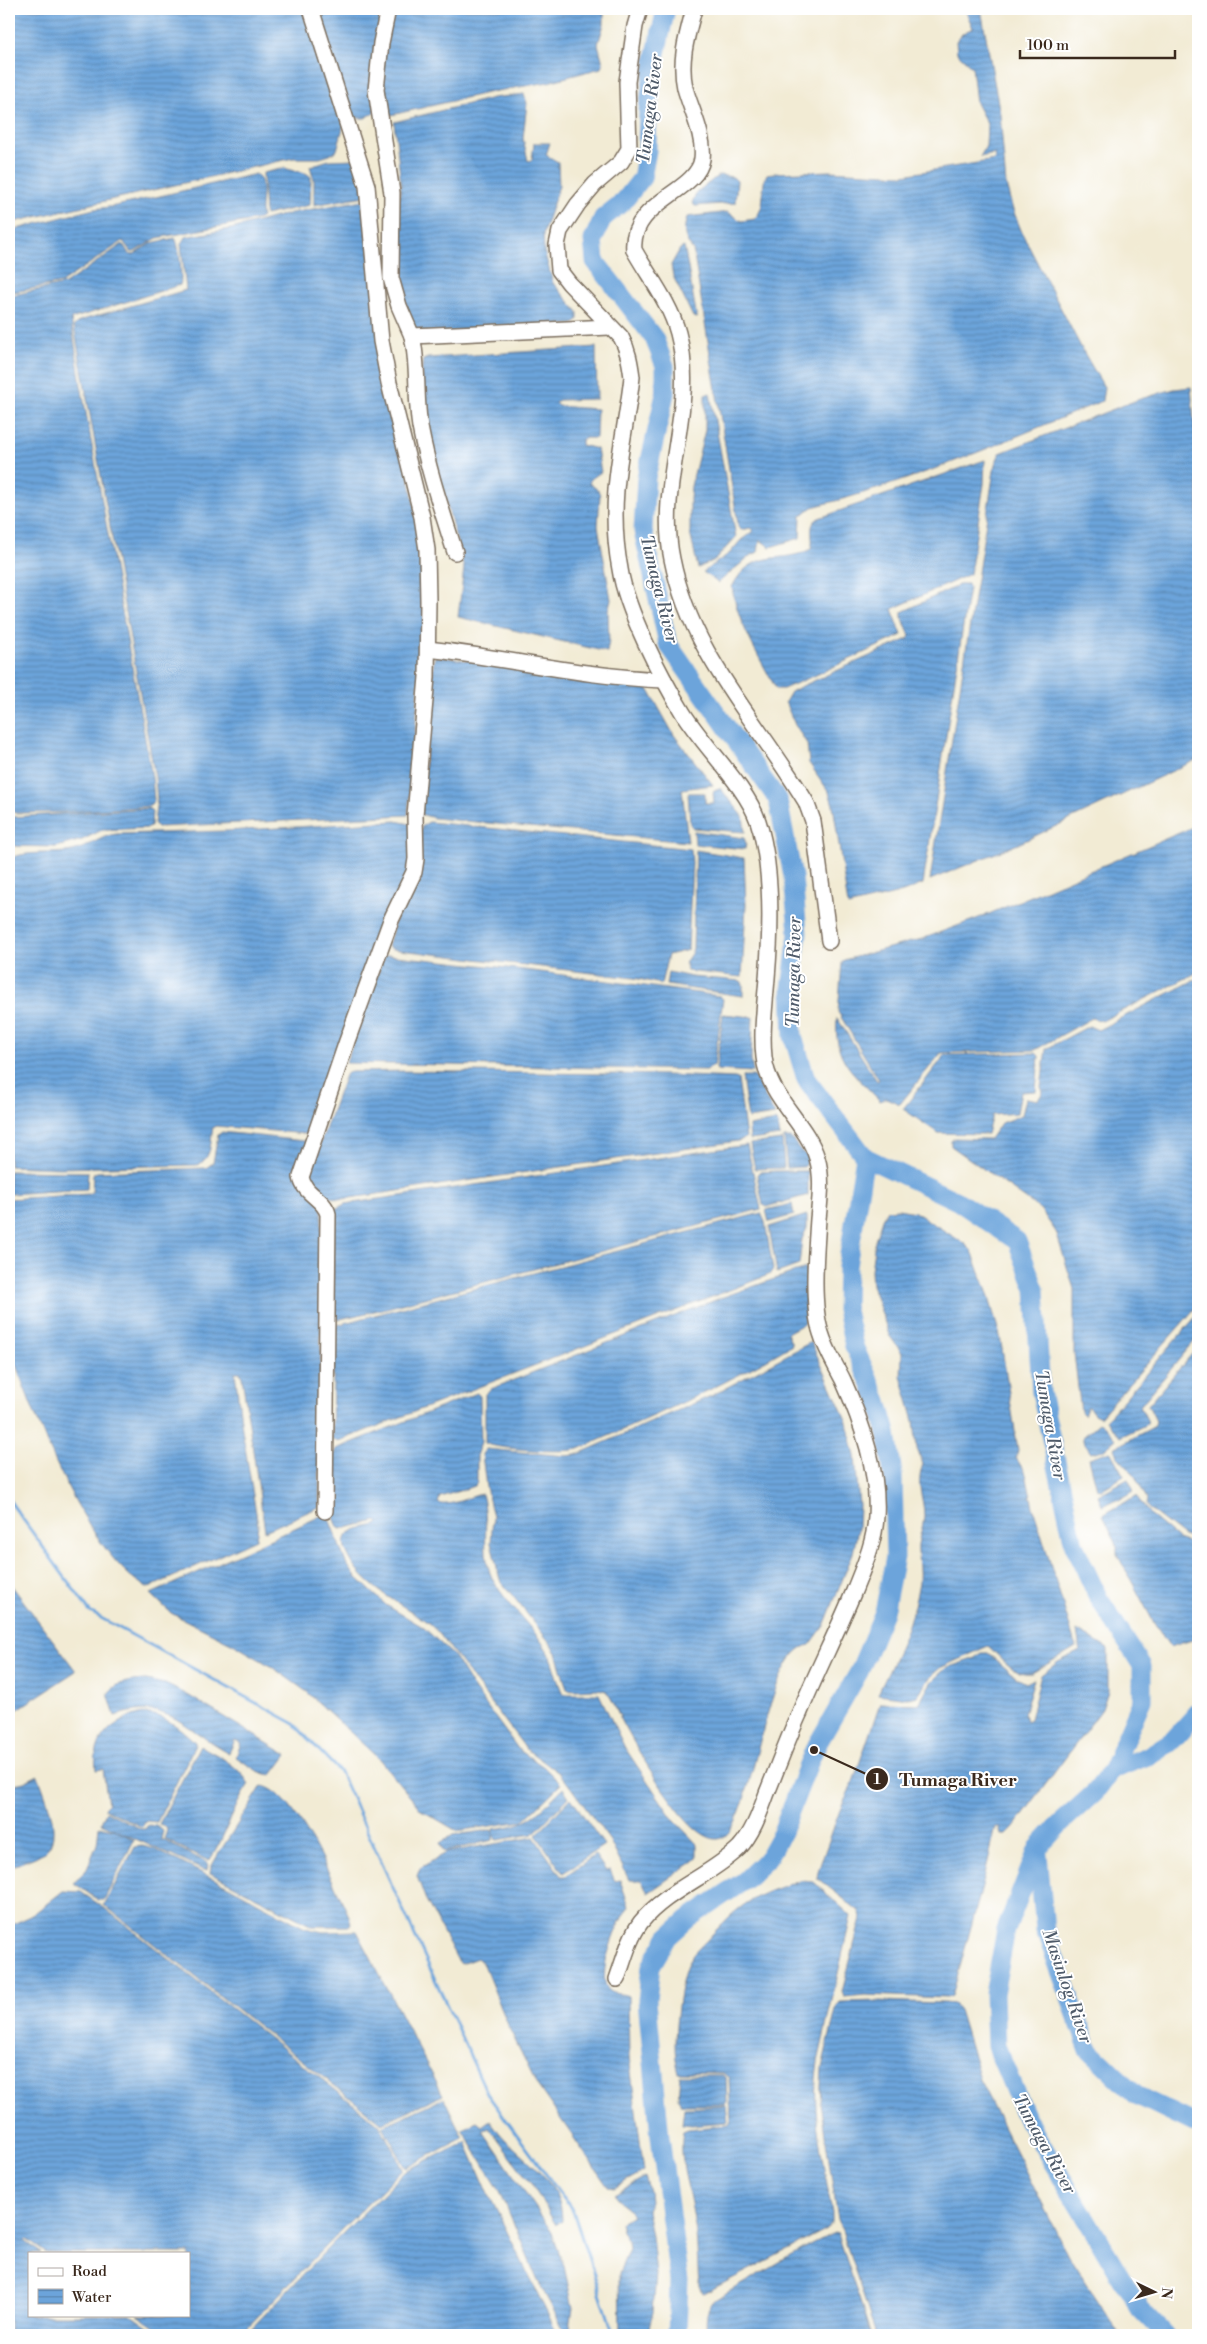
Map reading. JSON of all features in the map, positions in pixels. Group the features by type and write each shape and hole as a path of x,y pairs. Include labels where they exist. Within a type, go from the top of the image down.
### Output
{"street":[{"path":"311,9 367,186 383,349 392,400 422,517 427,550 428,649 415,816 416,859 414,872 391,920 301,1177 306,1191 327,1208 328,1214 324,1510"},
{"path":"388,9 381,43 376,90 392,194 391,278 399,306 412,336 415,349 416,399 420,427 455,552"},
{"path":"617,1979 628,1947 640,1923 658,1906 739,1847 754,1827 800,1712 826,1658 867,1560 876,1517 875,1488 862,1432 844,1382 826,1347 816,1315 820,1194 817,1157 777,1092 764,1062 764,1013 770,934 767,876 760,827 754,810 685,717 664,680 635,616 620,572 615,512 616,487 632,377 627,348 621,337 559,270 557,245 560,231 578,204 595,184 621,162 629,149 627,82 635,26 640,9"},
{"path":"694,9 685,42 683,63 685,87 697,124 702,160 695,173 641,220 633,240 634,250 673,319 678,334 684,369 682,403 668,507 671,557 680,591 695,631 735,698 806,802 813,821 829,941"},
{"path":"412,336 610,327"},
{"path":"428,649 469,654 582,674 664,680"}],"water":[{"path":"9,9 310,9 345,120 337,150 330,155 320,158 293,158 9,223"},
{"path":"316,9 384,9 374,113 365,118 353,118"},
{"path":"391,9 604,9 604,24 598,44 603,63 601,68 548,82 491,92 387,116 380,69"},
{"path":"965,9 981,9 1000,114 1006,185 1013,210 1023,235 1083,351 1104,387 1102,401 923,473 886,486 812,507 801,516 800,538 770,547 760,540 758,552 750,556 718,583 703,572 730,553 741,540 754,531 751,528 741,530 738,524 693,250 685,234 687,217 728,212 741,221 755,219 761,207 767,174 830,171 903,175 995,160 994,154 980,157 986,146 987,124 976,103 972,67 957,53 956,41 963,33 973,28"},
{"path":"524,94 527,103 523,138 528,161 532,160 534,143 550,143 546,155 558,162 559,186 543,234 544,251 553,283 578,312 578,319 574,324 417,335 397,294 395,242 401,184 394,122 493,98"},
{"path":"356,159 365,196 314,205 314,180 310,166 329,160"},
{"path":"285,168 306,173 311,177 310,205 265,215 263,173"},
{"path":"256,174 260,178 262,188 262,217 259,219 157,238 134,252 131,252 123,241 61,283 9,293 9,231 94,209 116,206"},
{"path":"719,175 733,177 737,181 735,203 695,206 692,203 697,192"},
{"path":"363,200 378,313 428,578 408,815 157,827 154,823 157,799 155,777 74,326 79,321 186,290 181,244 185,237 231,229 291,213"},
{"path":"175,238 180,261 180,285 71,319 81,385 152,777 154,800 150,806 72,812 15,813 12,811 11,796 9,794 9,296 65,284 123,244 129,254 133,255 151,243"},
{"path":"684,247 697,318 693,317 673,276 671,265 680,249"},
{"path":"596,347 597,399 559,400 555,403 558,406 597,409 596,438 585,438 581,440 581,445 597,449 601,472 591,479 589,483 598,490 600,495 598,526 611,599 608,611 609,641 607,652 458,617 464,568 422,413 422,366 423,360 428,358"},
{"path":"1191,387 1198,468 1198,759 1018,844 930,880 995,464 1000,453 1137,400 1174,389"},
{"path":"710,393 736,537 715,560 698,568 690,533 690,498 691,486 705,430 705,395"},
{"path":"985,460 984,484 970,574 892,609 902,635 816,675 783,689 776,689 750,640 739,613 732,587 740,574 749,566 759,561 800,554 811,549 813,524 819,518"},
{"path":"961,584 968,584 969,588 923,884 903,892 848,906 833,805 829,792 809,763 807,744 795,725 785,702 791,692 800,687 908,639 910,636 902,617 902,612"},
{"path":"436,656 647,687 674,735 713,785 682,789 688,842 434,818 420,814 434,659"},
{"path":"720,788 743,816 745,832 693,828 690,824 688,793 705,793 705,803 714,803 713,792"},
{"path":"148,808 152,811 151,826 149,828 102,830 82,840 56,847 14,846 13,817"},
{"path":"396,821 410,824 415,855 313,1132 307,1134 216,1126 213,1127 208,1154 197,1165 60,1168 9,1166 9,859 23,855 72,851 116,834 227,831"},
{"path":"429,822 691,849 688,950 668,955 661,984 634,978 392,949 388,946 422,826"},
{"path":"1198,825 1198,972 1102,1021 1092,1018 1035,1050 941,1053 900,1104 886,1098 880,1101 847,1065 838,1045 837,1018 877,1081 879,1080 838,1012 842,963 844,960 922,939 984,916"},
{"path":"694,831 744,838 746,843 745,849 695,844"},
{"path":"696,850 744,858 746,905 742,977 687,971 685,968 693,948"},
{"path":"384,956 525,970 720,996 723,999 714,1066 706,1070 346,1063"},
{"path":"668,972 692,977 741,981 743,984 743,996 666,985"},
{"path":"1198,978 1198,1305 1100,1417 1094,1414 1088,1406 1084,1415 1081,1412 1074,1353 1074,1289 1056,1232 1040,1209 951,1146 951,1141 954,1138 990,1139 1001,1123 1022,1115 1026,1098 1038,1100 1043,1092 1041,1087 1046,1049 1089,1026 1098,1030"},
{"path":"723,1014 753,1017 751,1060 753,1072 716,1069"},
{"path":"1036,1053 1039,1056 1036,1091 1021,1092 1017,1113 992,1115 987,1134 938,1133 903,1109 945,1055"},
{"path":"403,1071 666,1075 735,1078 738,1079 746,1138 738,1141 343,1199 333,1198 319,1191 308,1179 345,1075 350,1072"},
{"path":"754,1076 775,1115 748,1119 742,1077"},
{"path":"777,1121 780,1136 750,1140 749,1126"},
{"path":"222,1132 313,1142 299,1178 322,1206 319,1507 265,1531 242,1377 240,1372 235,1372 242,1429 258,1525 256,1539 153,1586 147,1587 125,1571 103,1546 83,1514 63,1478 18,1371 9,1344 9,1199 89,1194 92,1192 93,1174 97,1172 206,1168 213,1163 218,1135"},
{"path":"784,1138 791,1138 801,1151 810,1158 804,1167 787,1168"},
{"path":"782,1140 784,1168 755,1169 750,1144"},
{"path":"747,1145 761,1209 379,1310 336,1320 333,1319 333,1210 345,1204"},
{"path":"9,1171 88,1172 87,1189 9,1194"},
{"path":"808,1171 808,1195 766,1207 763,1205 757,1175 759,1172"},
{"path":"792,1204 794,1215 769,1222 766,1210"},
{"path":"898,1209 915,1212 965,1244 972,1251 988,1294 1000,1336 1018,1450 1016,1458 1026,1474 1033,1507 1076,1647 1032,1673 1025,1673 1013,1669 988,1646 940,1668 931,1676 917,1696 909,1698 878,1694 903,1640 916,1597 919,1582 918,1547 924,1517 920,1486 923,1464 917,1449 914,1421 901,1376 902,1353 889,1335 872,1285 871,1271 875,1241 882,1219 887,1210"},
{"path":"761,1213 765,1222 773,1269 771,1274 339,1441 332,1440 334,1328 337,1325"},
{"path":"807,1215 807,1228 802,1239 799,1265 777,1273 769,1227"},
{"path":"806,1268 805,1323 787,1333 792,1345 766,1360 687,1400 579,1449 560,1451 531,1450 485,1443 485,1394 491,1389 723,1297"},
{"path":"1198,1314 1198,1337 1140,1406 1148,1422 1120,1437 1106,1420"},
{"path":"811,1342 847,1422 855,1456 859,1505 858,1529 853,1553 824,1626 810,1645 794,1655 780,1677 769,1708 741,1809 730,1830 718,1839 707,1836 696,1829 671,1801 643,1758 606,1691 567,1689 556,1653 551,1644 500,1580 491,1543 493,1517 486,1487 482,1454 486,1449 566,1456 576,1455 711,1396"},
{"path":"1198,1347 1198,1542 1184,1536 1148,1508 1147,1500 1134,1474 1117,1456 1114,1448 1155,1426 1156,1421 1148,1405"},
{"path":"477,1393 480,1396 481,1442 477,1453 477,1482 475,1486 440,1497 438,1503 454,1503 482,1494 485,1514 487,1563 494,1582 547,1650 563,1694 599,1694 625,1748 673,1819 697,1844 697,1858 694,1861 648,1893 641,1880 629,1880 610,1841 566,1781 559,1773 526,1749 438,1632 427,1622 382,1593 354,1565 345,1548 344,1541 347,1535 361,1528 379,1523 377,1521 340,1529 336,1522 330,1490 333,1456 336,1449"},
{"path":"1099,1423 1106,1427 1116,1439 1103,1450 1091,1453 1083,1441 1083,1437"},
{"path":"1110,1451 1124,1476 1101,1490 1097,1489 1089,1458"},
{"path":"1128,1479 1134,1491 1119,1500 1116,1499 1102,1506 1098,1495"},
{"path":"1136,1496 1152,1517 1178,1539 1198,1546 1198,1638 1170,1647 1155,1625 1117,1554 1117,1545 1103,1515"},
{"path":"325,1514 328,1516 346,1563 355,1576 386,1605 423,1627 453,1655 472,1686 519,1750 544,1767 561,1784 523,1821 457,1831 421,1810 380,1760 307,1692 269,1665 233,1644 171,1613 151,1594"},
{"path":"9,1582 76,1671 15,1711 10,1710 9,1705"},
{"path":"1077,1630 1108,1649 1108,1691 1102,1709 1013,1828 1006,1835 1001,1835 999,1827 996,1827 982,1887 952,1996 947,1998 865,1995 844,1997 842,1992 861,1918 859,1911 817,1878 880,1703 919,1704 931,1682 946,1668 973,1659 982,1653 988,1653 1017,1678 1026,1683 1034,1679 1024,1714 1026,1721 1030,1719 1041,1675 1058,1662 1080,1651"},
{"path":"146,1680 165,1684 186,1694 287,1755 272,1775 262,1773 236,1757 241,1743 235,1740 229,1753 176,1719 163,1714 150,1711 134,1711 115,1716 108,1694 116,1686 125,1682"},
{"path":"142,1713 157,1716 171,1723 195,1742 195,1745 157,1822 146,1821 142,1827 104,1808 108,1804 103,1769 96,1770 96,1758 97,1748 107,1732 122,1721"},
{"path":"200,1746 221,1757 234,1767 249,1784 209,1861 164,1839 167,1830 165,1826 159,1824"},
{"path":"38,1775 51,1815 53,1836 50,1845 44,1852 9,1868 9,1785 24,1782"},
{"path":"262,1786 275,1792 288,1804 313,1842 349,1916 351,1924 348,1926 312,1926 210,1873 211,1867 219,1853"},
{"path":"563,1788 569,1797 533,1834 497,1840 493,1835 493,1840 444,1852 440,1843 453,1835 491,1830 493,1833 493,1829 525,1821 539,1812"},
{"path":"571,1798 604,1845 563,1873 536,1835"},
{"path":"106,1811 141,1829 145,1829 148,1825 157,1826 163,1831 161,1839 204,1861 208,1864 207,1870 203,1870 101,1823"},
{"path":"99,1826 116,1830 134,1840 104,1900 98,1900 74,1883 87,1869 97,1844"},
{"path":"534,1837 561,1876 565,1876 595,1855 606,1871 610,1870 615,1881 620,1880 629,1906 614,1935 604,1974 610,1991 628,1996 629,2057 644,2171 614,2188 608,2187 537,2085 510,2030 483,1963 477,1958 461,1964 457,1959 425,1898 417,1876 420,1868 448,1852"},
{"path":"142,1846 154,1849 232,1888 305,1928 323,1932 357,1931 443,2095 382,2123 104,1905 135,1847"},
{"path":"800,1881 814,1882 851,1916 818,2062 816,2081 817,2118 832,2222 827,2229 703,2294 699,2286 695,2228 683,2164 683,2131 729,2125 731,2121 729,2078 723,2073 679,2072 675,2051 675,2037 682,1982 692,1956 729,1917 759,1896"},
{"path":"63,1891 81,1892 103,1907 380,2125 403,2169 240,2335 166,2335 138,2316 190,2316 190,2252 45,2252 26,2239 25,2241 40,2252 28,2252 28,2316 132,2316 159,2335 9,2335 9,1926 31,1916"},
{"path":"879,2001 954,2004 959,2010 982,2085 1068,2255 1120,2335 876,2335 838,2219 820,2102 822,2068 837,2006 840,2002"},
{"path":"680,2075 723,2075 726,2079 727,2103 725,2105 681,2105 678,2098"},
{"path":"444,2098 463,2138 406,2168 383,2126"},
{"path":"726,2106 728,2122 682,2124 684,2108"},
{"path":"490,2120 505,2139 542,2174 556,2195 562,2220 556,2224 532,2185 489,2128 483,2131 551,2230 564,2266 573,2308 570,2328 564,2330 537,2279 500,2191 462,2129 477,2122 482,2126"},
{"path":"466,2142 491,2199 558,2335 245,2335 335,2241 407,2170"},
{"path":"645,2177 649,2191 650,2202 647,2210 656,2274 653,2313 647,2335 620,2335 619,2273 629,2249 628,2240 622,2231 620,2223 632,2215 615,2194"},
{"path":"834,2233 838,2234 871,2335 707,2335 706,2320 709,2307 716,2299 802,2249"}],"waterway":[{"name":"Tumaga River","path":"666,9 655,58 648,110 647,151 642,178 624,201 603,218 593,240 595,261 654,338 665,366 665,394 646,478 643,531 668,644 778,800 793,877 798,933 791,989 793,1036 806,1079 865,1157 959,1202 1017,1241 1035,1289 1041,1392 1074,1545 1098,1597 1142,1666 1142,1700 1112,1770 1095,1792 1061,1823 1038,1848 1006,1930 994,1994 996,2046 1026,2118 1140,2309 1165,2335"},
{"name":"Tumaga River","path":"677,2335 679,2281 660,2137 647,2000 651,1966 668,1937 688,1919 744,1881 767,1859 782,1832 814,1750 859,1672 884,1612 895,1557 893,1475 887,1433 878,1401 854,1346 846,1310 847,1266 865,1157"},
{"path":"9,1500 90,1612 293,1723 340,1772 488,2095 573,2211 614,2335"},
{"path":"1112,1770 1148,1756 1173,1740 1198,1712"},
{"name":"Masinlog River","path":"1038,1854 1045,1930 1089,2050 1136,2095 1198,2125"}],"place":[{"name":"Tumaga River","path":"814,1750"}]}
